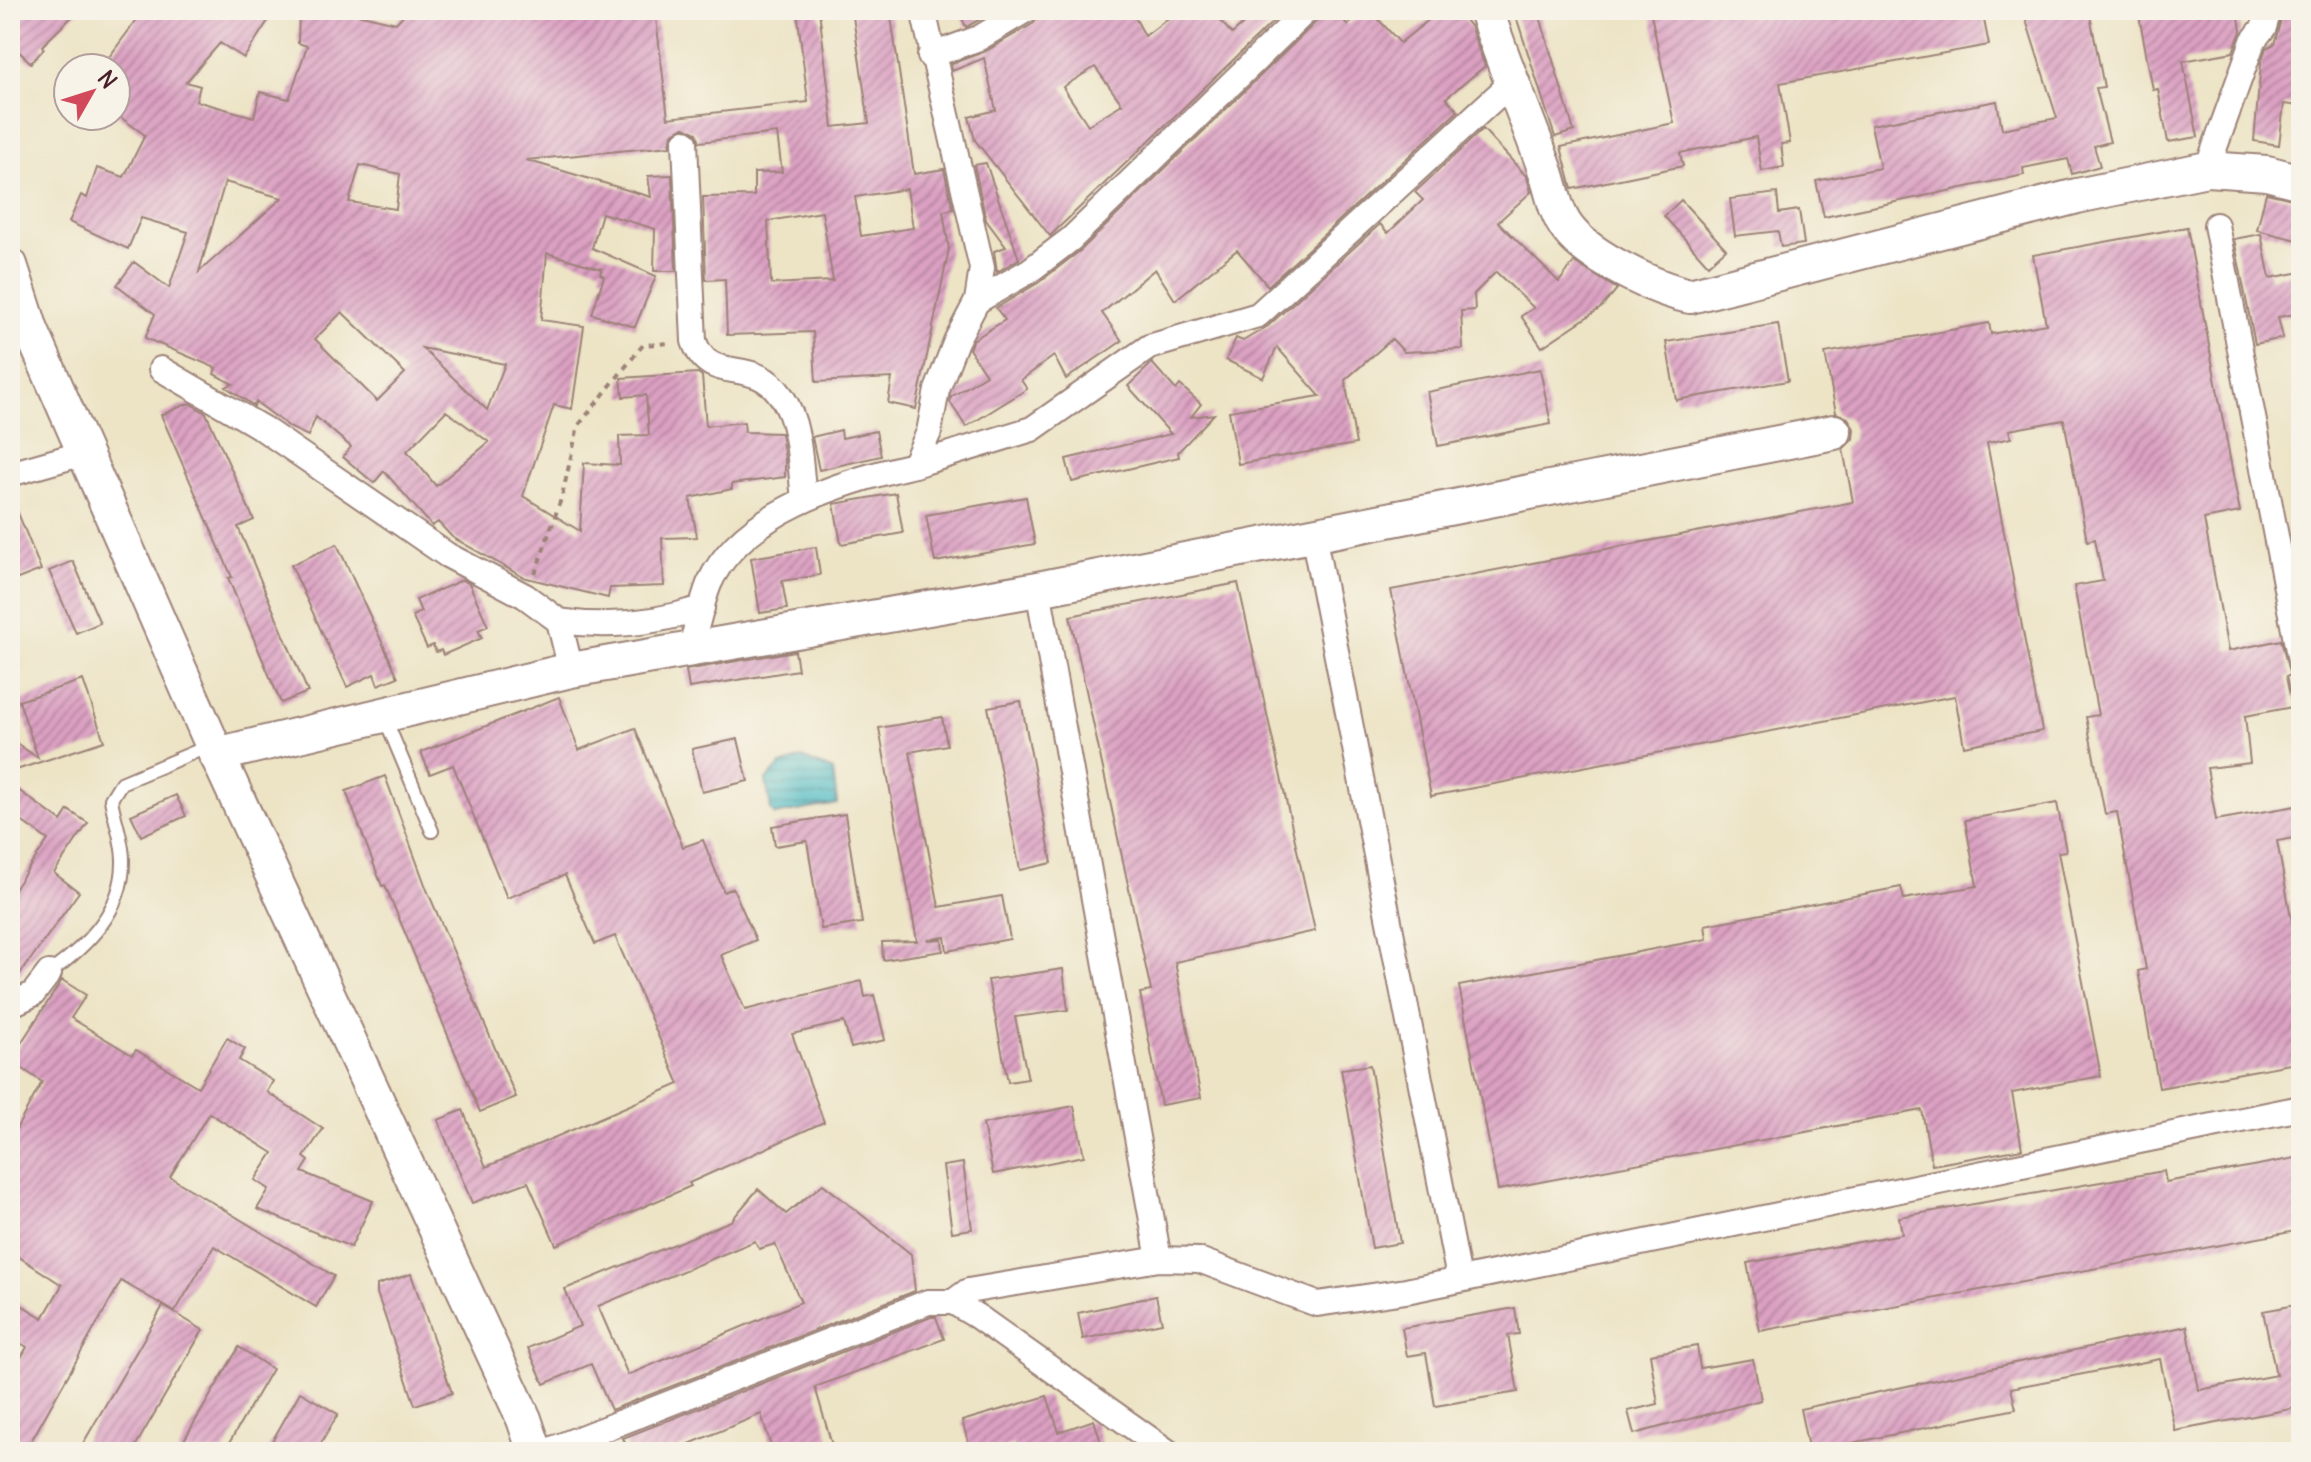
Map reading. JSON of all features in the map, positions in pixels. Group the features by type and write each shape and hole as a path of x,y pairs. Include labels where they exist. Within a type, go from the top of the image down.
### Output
{"street":[{"path":"914,465 929,432 937,390 956,341 977,301 982,268 930,56 923,10"},
{"path":"930,56 979,38 1026,10"},
{"path":"977,301 1029,271 1071,239 1307,10"},
{"path":"1486,10 1510,84 1544,167 1556,207 1568,230 1630,274 1668,292 1690,296 2077,196 2207,169 2267,173 2301,182"},
{"path":"2207,169 2253,41 2264,27 2269,10"},
{"path":"690,649 710,583 735,546 804,500 858,478 914,465 1032,429 1149,347 1258,315 1510,84"},
{"path":"685,142 694,341 700,358 710,367 763,376 782,397 794,423 804,500"},
{"path":"2216,225 2301,666"},
{"path":"10,265 31,330 214,750 524,1419 535,1452"},
{"path":"161,369 262,428 447,555 525,596 559,621 596,626 674,617 702,608"},
{"path":"214,750 384,716 571,670 1038,589 1834,432"},
{"path":"10,474 84,453"},
{"path":"1313,534 1459,1278"},
{"path":"1038,589 1159,1259"},
{"path":"559,621 571,670"},
{"path":"10,1005 33,994 49,973"},
{"path":"953,1302 968,1291 986,1287 1159,1259 1199,1260 1317,1304 2301,1108"},
{"path":"545,1452 928,1302 953,1302 1168,1452"}],"lane":[{"path":"384,716 432,831"},
{"path":"49,973 87,946 121,889 123,857 111,799 121,783 214,750"}],"path":[{"path":"525,596 558,509 578,426 643,345 694,341"}],"water":[{"path":"802,758 833,771 837,804 775,815 771,810 766,780 781,765"}],"building":[{"path":"10,10 79,10 42,46 44,49 31,63 10,43"},
{"path":"144,10 275,10 244,58 220,43 186,82 200,86 196,101 254,117 260,92 289,99 307,46 298,43 299,10 340,10 396,23 408,10 655,10 668,118 808,102 797,10 819,10 833,127 869,123 852,10 890,10 914,174 944,169 953,209 943,211 949,249 916,409 888,403 892,378 816,382 813,332 727,335 725,279 706,280 703,197 754,196 754,173 782,172 777,133 700,142 697,133 684,127 672,134 670,146 526,160 651,197 648,176 672,175 676,271 654,271 655,229 602,213 592,248 656,276 635,327 592,314 604,276 600,274 602,269 547,253 541,320 584,326 572,409 554,405 523,496 580,531 584,463 620,465 619,436 649,435 646,395 623,397 621,378 698,373 702,376 706,426 744,422 745,432 781,433 785,477 732,484 732,489 690,498 697,537 662,538 664,586 610,588 608,598 523,577 452,537 438,522 432,526 384,471 374,483 343,457 351,447 316,417 308,436 291,428 256,402 254,406 226,387 233,384 214,374 216,368 145,338 155,314 117,285 134,262 169,288 188,232 141,218 128,249 69,222 81,195 87,198 97,168 124,177 145,135 132,126 132,52 113,52","holes":["360,165 400,174 396,209 349,202","225,182 282,198 199,272","907,189 913,228 861,236 855,197","822,212 833,281 771,284 768,221","342,312 405,373 377,401 315,339","422,348 505,364 487,410","446,411 489,442 436,486 407,451"]},
{"path":"958,10 997,10 966,27"},
{"path":"1041,10 1131,10 1145,36 1179,10 1211,10 1232,34 1259,10 1285,10 1050,236 975,140 969,117 996,110 984,58 952,71 951,64 986,51 1034,23","holes":["1095,67 1122,104 1088,125 1063,87"]},
{"path":"1322,10 1334,10 1348,25 1365,10 1370,10 1400,43 1441,10 1457,10 1470,26 1485,66 1446,98 1458,111 1268,286 1237,250 1175,300 1155,269 1102,313 1122,341 1066,379 1054,356 1021,380 1027,389 966,427 950,402 951,397 986,375 969,349 973,340 1005,320 996,308 1038,283 1081,250 1317,21"},
{"path":"1514,10 1538,10 1574,131 1555,137"},
{"path":"1650,10 1982,10 1989,45 1780,83 1790,143 1781,144 1784,167 1762,171 1756,137 1680,153 1683,166 1572,189 1561,147 1674,123"},
{"path":"2058,10 2089,10 2104,87 2096,88 2110,142 2094,146 2100,166 2072,174 2068,159 2023,168 2024,175 1824,217 1816,181 1880,168 1871,125 1997,101 2002,129 2057,118 2026,20"},
{"path":"2138,10 2238,10 2241,31 2233,52 2183,61 2198,137 2168,142 2158,89 2153,90"},
{"path":"2284,10 2301,10 2301,106 2284,104 2279,145 2254,141 2261,63 2266,48 2274,44"},
{"path":"1483,129 1527,177 1531,192 1498,222 1559,282 1574,262 1617,289 1602,307 1542,347 1521,316 1534,308 1496,272 1474,294 1475,310 1461,311 1463,349 1404,352 1392,339 1345,380 1356,444 1238,464 1229,411 1320,396 1277,347 1263,378 1226,360 1236,338 1243,341 1268,326 1380,224 1388,233 1423,200 1415,192"},
{"path":"986,163 1019,259 997,272 994,251 1006,247 986,220 974,165"},
{"path":"1777,193 1779,213 1799,210 1804,244 1781,247 1778,231 1735,236 1730,199"},
{"path":"2266,193 2301,201 2301,241 2257,230"},
{"path":"1681,200 1726,249 1708,265 1664,216"},
{"path":"2187,227 2240,512 2204,519 2228,651 2281,640 2290,676 2286,676 2292,707 2245,716 2250,763 2207,768 2216,820 2301,805 2301,837 2277,841 2301,971 2301,1062 2159,1088 2138,971 2146,969 2117,812 2105,814 2086,717 2098,715 2074,586 2103,581 2095,539 2087,541 2064,420 2009,430 2011,438 1987,443 2042,731 1964,746 1955,696 1431,796 1391,590 1853,502 1843,449 1853,439 1854,429 1848,418 1836,413 1825,353 1989,323 1991,334 2046,324 2033,255"},
{"path":"2261,234 2270,278 2301,272 2301,313 2278,317 2283,338 2255,344 2234,239"},
{"path":"1778,324 1788,381 1676,400 1666,342"},
{"path":"1152,363 1176,390 1180,385 1201,404 1191,417 1214,414 1178,452 1179,457 1072,482 1066,459 1171,434 1128,386"},
{"path":"1540,369 1551,424 1438,446 1427,392"},
{"path":"189,403 206,413 254,520 238,527 308,692 281,703 228,578 232,577 161,415"},
{"path":"841,430 842,438 876,431 881,456 819,470 812,437"},
{"path":"10,493 41,570 10,582"},
{"path":"896,493 903,533 841,544 834,504"},
{"path":"1026,497 1035,544 935,562 926,515"},
{"path":"337,544 398,677 378,685 374,674 347,687 291,565"},
{"path":"816,547 820,575 782,581 787,609 760,613 751,558"},
{"path":"73,561 100,623 76,633 49,571"},
{"path":"462,580 469,583 488,626 478,630 482,638 443,655 441,650 436,652 433,645 427,648 412,616 421,612 416,600"},
{"path":"1238,583 1315,931 1175,962 1201,1098 1161,1105 1140,993 1151,991 1070,616"},
{"path":"795,651 798,670 689,688 686,670"},
{"path":"83,680 104,741 10,772 10,739 38,758 19,701"},
{"path":"559,697 579,750 635,728 683,847 703,840 724,892 733,888 756,940 721,955 745,1010 862,981 865,997 874,995 885,1040 851,1048 844,1022 792,1034 824,1122 689,1183 691,1186 556,1245 528,1182 472,1203 438,1120 463,1110 486,1167 679,1084 615,936 595,944 565,875 507,898 453,765 430,774 421,752"},
{"path":"1021,701 1052,863 1020,870 988,707"},
{"path":"942,717 947,745 910,752 939,907 1002,896 1010,939 947,951 945,937 927,940 942,939 943,951 883,960 882,942 917,941 879,728"},
{"path":"738,739 748,781 702,792 692,749"},
{"path":"385,776 427,890 516,1097 480,1112 385,885 382,886 346,791"},
{"path":"10,784 61,821 68,810 88,823 54,873 79,892 10,988 10,895 48,840 10,813"},
{"path":"176,795 186,816 141,836 131,815"},
{"path":"2057,803 2066,851 2058,852 2101,1076 2012,1093 2022,1149 1932,1165 1922,1110 1498,1190 1459,986 1707,939 1705,925 1901,887 1904,899 1977,886 1965,820"},
{"path":"845,814 862,923 821,929 807,841 775,846 772,826"},
{"path":"1063,969 1068,1010 1015,1017 1028,1079 1008,1082 988,980"},
{"path":"62,980 86,995 71,1018 132,1055 136,1050 198,1087 227,1038 245,1049 239,1060 273,1081 267,1092 323,1129 304,1157 309,1161 302,1172 373,1201 351,1247 257,1209 269,1189 255,1180 273,1153 209,1113 170,1177 334,1276 316,1307 214,1246 175,1312 121,1281 25,1452 10,1452 10,1377 27,1347 10,1337 10,1298 43,1318 62,1285 10,1251 10,1140 42,1082 10,1060"},
{"path":"1370,1065 1400,1243 1372,1248 1341,1069"},
{"path":"1074,1106 1084,1156 993,1174 983,1124"},
{"path":"2301,1157 2301,1230 1760,1331 1747,1263 1902,1234 1899,1217 2164,1171 2166,1182"},
{"path":"963,1163 972,1229 952,1232 943,1166"},
{"path":"823,1184 911,1254 915,1291 611,1410 591,1364 544,1384 528,1348 580,1326 565,1289 731,1221 758,1189 786,1214","holes":["755,1241 759,1249 775,1244 801,1302 628,1375 598,1306"]},
{"path":"411,1274 452,1393 415,1405 377,1293 377,1285"},
{"path":"1156,1296 1162,1323 1083,1339 1078,1313"},
{"path":"2301,1304 2301,1407 2175,1431 2160,1359 2011,1388 2016,1409 1809,1452 1800,1409 2187,1326 2199,1390 2276,1375 2263,1311"},
{"path":"163,1306 203,1330 132,1452 78,1452"},
{"path":"1515,1308 1519,1334 1508,1335 1518,1392 1435,1406 1426,1353 1407,1356 1402,1328"},
{"path":"936,1317 944,1339 815,1387 834,1452 773,1452 761,1414 670,1452 629,1452 623,1438"},
{"path":"1697,1346 1700,1368 1753,1359 1761,1400 1634,1434 1628,1411 1658,1404 1650,1354"},
{"path":"239,1347 272,1369 224,1452 177,1452"},
{"path":"300,1392 338,1414 316,1452 266,1452"},
{"path":"1047,1396 1059,1432 1094,1420 1104,1452 1010,1452 1016,1444 990,1452 971,1452 962,1421"}]}
